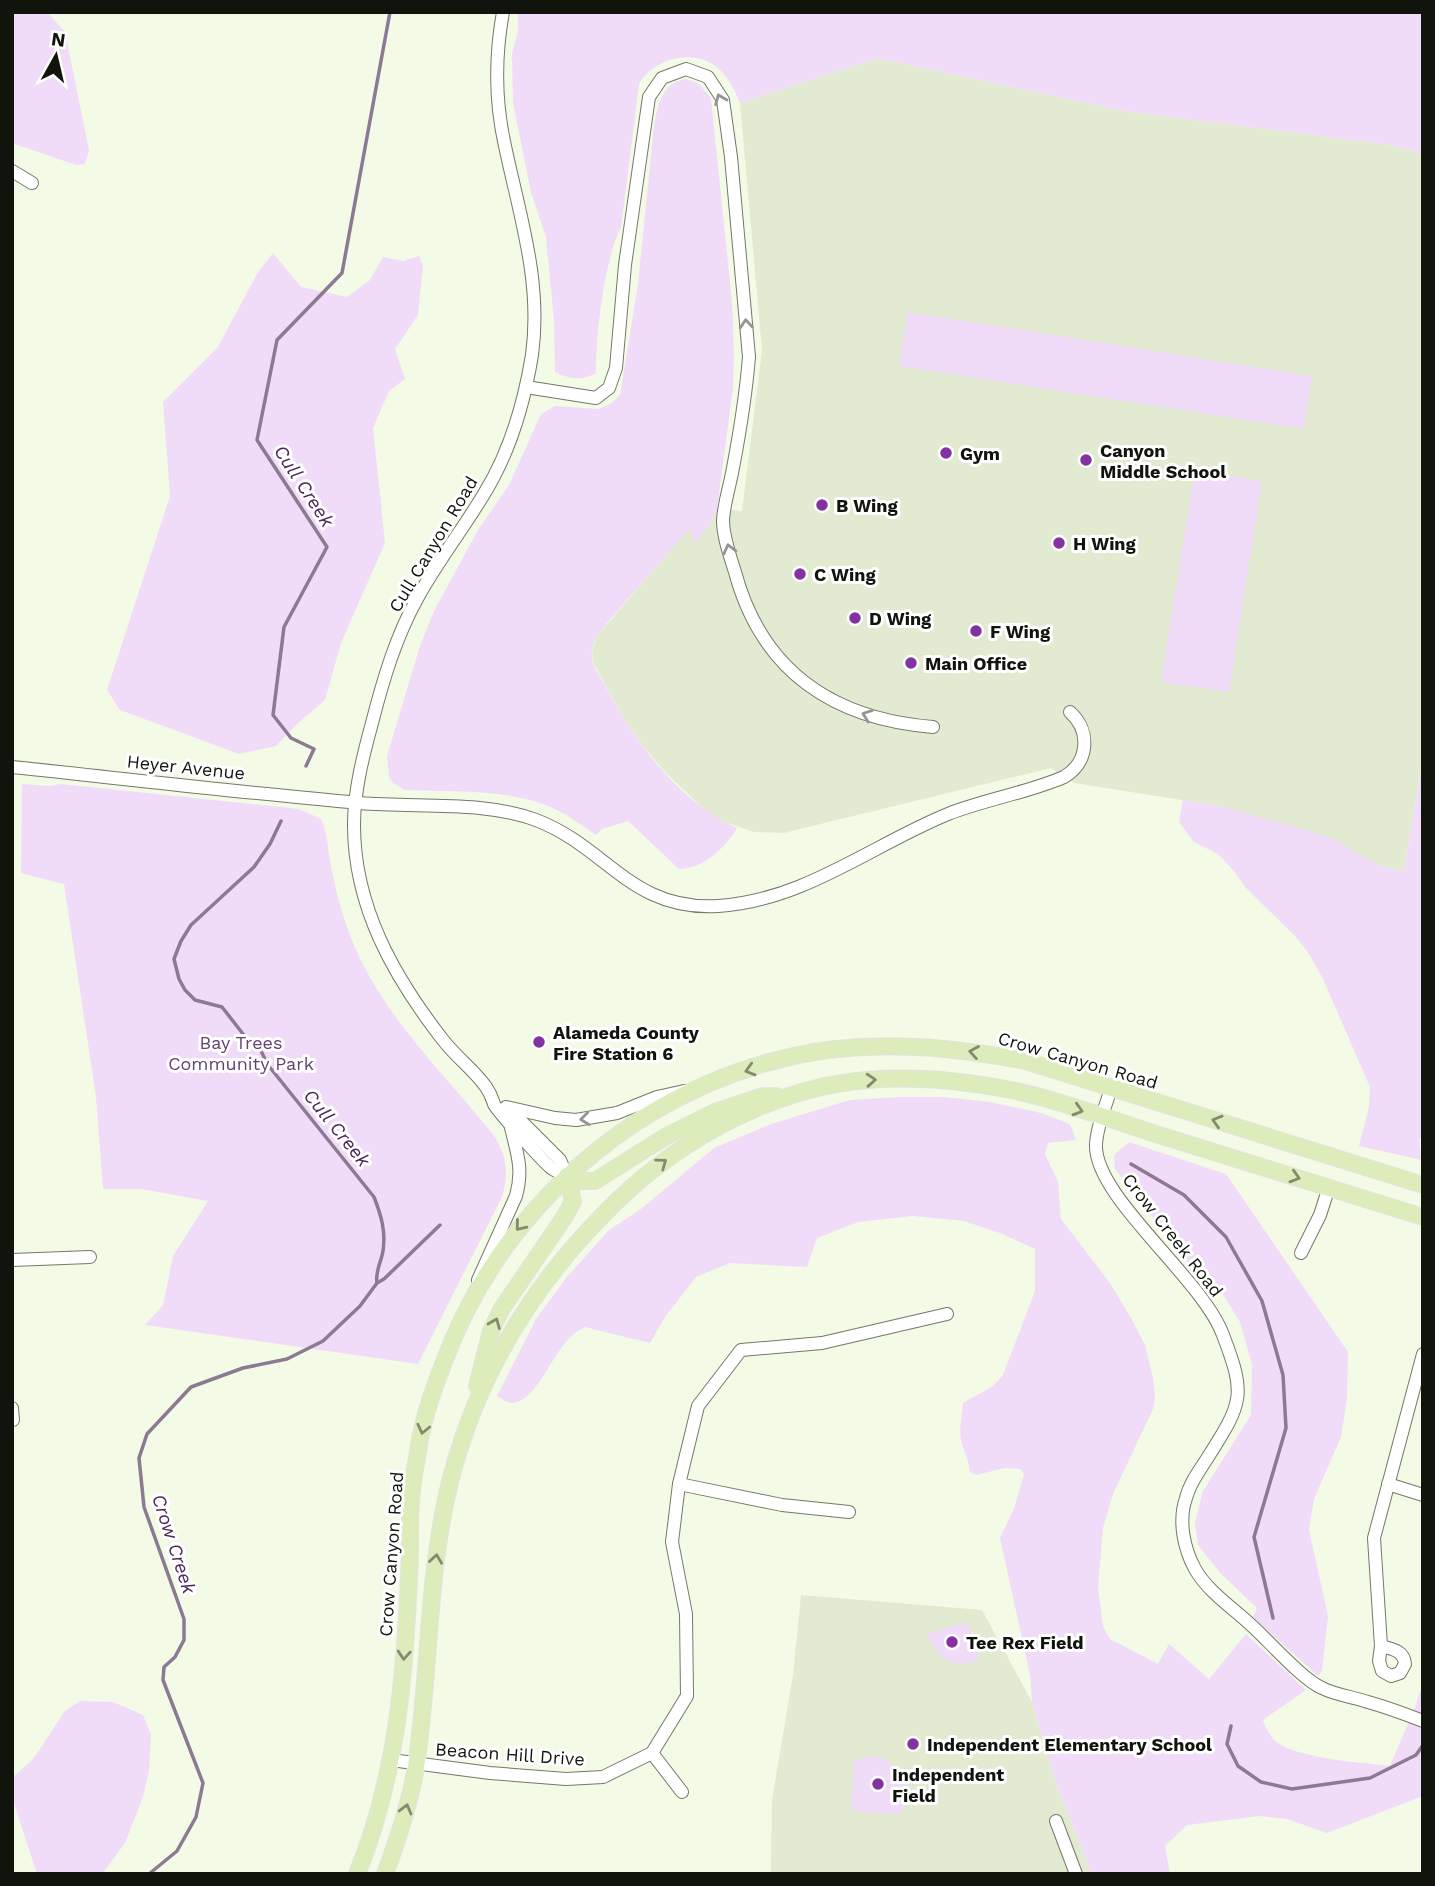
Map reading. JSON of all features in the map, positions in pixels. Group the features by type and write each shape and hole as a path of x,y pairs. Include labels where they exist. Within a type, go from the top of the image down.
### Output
{"main road":[{"name":"Crow Canyon Road","path":"357,1874 379,1811 391,1760 402,1683 411,1500 421,1436 438,1376 466,1308 510,1238 537,1205 567,1176 634,1123 698,1088 742,1072 809,1054 850,1048 910,1046 961,1049 1022,1060 1423,1185"},
{"path":"471,1412 504,1346 527,1308 574,1244 642,1178 705,1135 737,1117 794,1096 839,1084 865,1080 939,1080 1013,1090 1423,1217"},
{"path":"567,1176 582,1181 595,1181 665,1137 715,1112 763,1096 794,1096"},
{"path":"1363,1166 1423,1174"},
{"path":"385,1874 404,1817 416,1765 433,1577 450,1481 471,1412 482,1363 501,1310 573,1201 567,1176"}],"street":[{"name":"Cull Canyon Road","path":"503,12 497,65 499,114 504,146 528,242 535,291 535,319 526,387 514,428 486,492 419,596 403,628 376,706 355,802 355,844 360,885 367,909 383,948 419,1008 494,1098 561,1160 567,1176"},
{"path":"526,387 596,398 609,388 616,368 625,265 649,97 662,78 687,69 708,77 723,100 749,357 723,521 740,592 753,621 776,655 809,686 826,697 885,721 933,727"},
{"path":"12,171 32,183"},
{"name":"Heyer Avenue","path":"12,766 355,802 480,808 517,814 569,836 648,893 680,904 731,905 770,896 825,875 949,814 1064,777 1078,765 1085,741 1083,729 1070,712"},
{"path":"506,1107 576,1120 617,1112 657,1097 698,1088"},
{"name":"Crow Creek Road","path":"1111,1088 1096,1145 1098,1163 1128,1209 1211,1311 1222,1331 1236,1370 1237,1405 1191,1482 1185,1500 1182,1519 1184,1541 1193,1565 1217,1594 1321,1688 1423,1721"},
{"name":"Cull Canyon Road","path":"494,1098 494,1104 551,1168 567,1176"},
{"path":"466,1308 520,1182 519,1158 510,1123"},
{"path":"1301,1253 1320,1215 1329,1187"},
{"path":"12,1260 90,1257"},
{"path":"682,1792 652,1754 687,1696 686,1614 672,1542 679,1484 698,1406 741,1350 822,1343 947,1314"},
{"path":"1381,1646 1374,1538 1423,1354"},
{"path":"12,1408 13,1420"},
{"path":"679,1484 782,1505 849,1512"},
{"path":"1388,1484 1423,1494"},
{"name":"Beacon Hill Drive","path":"391,1760 416,1765 566,1779 603,1777 652,1754"},
{"path":"1056,1821 1076,1874"}],"shaded area":[{"name":"Canyon Middle School","path":"878,58 1124,111 1392,145 1423,154 1423,758 1404,871 1382,867 1220,806 1074,783 1051,768 784,833 754,832 722,821 705,810 667,774 624,719 593,662 592,651 597,636 690,527 694,542 709,525 717,508 742,511 762,350 740,103"},
{"name":"Independent Elementary School","path":"801,1595 982,1610 1032,1702 1057,1786 1092,1874 771,1874 772,1800 793,1675"}],"green space":[{"path":"12,12 47,12 65,32 89,150 85,164 76,165 12,143"},
{"path":"518,12 1423,12 1423,154 1392,145 1124,111 878,58 740,103 727,78 711,63 688,57 677,58 655,67 639,84 621,228 610,257 602,298 596,373 570,378 555,372 554,321 546,237 531,192 513,103 512,54 518,31"},
{"path":"687,79 699,84 711,98 732,302 733,388 717,508 709,525 694,543 690,528 607,623 596,639 592,655 596,669 617,706 660,768 696,803 737,828 726,843 705,861 679,869 628,821 602,829 596,835 559,811 523,798 484,793 405,790 393,783 389,777 387,756 420,646 434,611 478,530 509,485 541,414 555,406 598,409 610,404 620,395 638,284 654,125 660,102 667,89"},
{"path":"273,253 301,287 347,297 370,280 383,257 403,261 419,256 423,266 418,315 395,349 405,379 389,391 373,428 385,543 341,643 325,700 276,746 239,754 120,710 107,690 170,496 163,402 218,347 257,274"},
{"path":"908,312 1312,376 1304,429 899,366"},
{"path":"1195,470 1262,481 1229,692 1161,682"},
{"path":"1423,758 1421,1160 1359,1146 1369,1107 1370,1087 1323,979 1308,952 1246,888 1218,854 1194,842 1179,822 1183,800 1220,806 1333,839 1382,867 1404,871"},
{"name":"Bay Trees Community Park","path":"22,784 61,784 299,809 321,819 341,908 364,966 396,1017 492,1133 504,1156 506,1179 502,1197 418,1364 145,1325 163,1305 173,1256 208,1201 141,1189 103,1189 96,1097 64,884 21,873"},
{"path":"944,1097 990,1102 1041,1113 1070,1124 1076,1140 1048,1143 1045,1154 1058,1182 1061,1219 1110,1283 1131,1318 1145,1345 1155,1396 1153,1409 1113,1494 1103,1528 1098,1587 1103,1626 1110,1639 1158,1664 1169,1644 1209,1679 1246,1634 1306,1690 1263,1720 1273,1739 1295,1751 1346,1761 1390,1766 1423,1682 1423,1796 1327,1833 1287,1819 1260,1816 1187,1825 1165,1846 1170,1874 1092,1874 1057,1786 1032,1702 1030,1675 1000,1538 1014,1509 1024,1474 1020,1469 1005,1468 976,1475 970,1472 961,1439 963,1403 993,1386 1003,1375 1035,1291 1035,1249 1000,1233 964,1221 913,1216 858,1222 817,1238 807,1267 730,1263 696,1277 665,1317 650,1343 585,1327 565,1343 526,1397 511,1403 497,1396 536,1319 566,1278 609,1230 641,1209 714,1148 771,1124 850,1100"},
{"path":"1129,1142 1226,1174 1348,1352 1347,1398 1341,1437 1314,1499 1309,1530 1328,1616 1322,1671 1318,1676 1253,1617 1257,1608 1220,1573 1198,1545 1195,1523 1203,1491 1251,1415 1252,1365 1240,1322 1219,1288 1206,1286 1115,1169 1114,1155"},
{"name":"Tee Rex Field","path":"962,1623 970,1626 979,1661 960,1663 947,1660 936,1650 927,1634"},
{"path":"80,1701 113,1702 143,1715 151,1735 149,1770 143,1797 125,1843 102,1874 37,1874 12,1797 12,1778 34,1758 65,1711"},
{"name":"Independent Field","path":"874,1755 892,1765 905,1784 907,1798 899,1815 854,1811 851,1806 854,1761"}],"waterway":[{"name":"Cull Creek","path":"306,766 314,749 291,738 273,715 284,627 327,547 257,440 277,340 342,273 390,12"},
{"name":"Cull Creek","path":"281,821 270,844 254,867 191,925 174,959 185,990 195,1000 222,1007 247,1039 260,1049 268,1065 374,1197 384,1237 377,1283"},
{"name":"Crow Creek","path":"1131,1164 1184,1195 1226,1237 1262,1301 1283,1375 1286,1428 1254,1537 1273,1618"},
{"name":"Crow Creek","path":"149,1874 177,1851 196,1817 203,1783 163,1680 164,1667 175,1657 184,1640 184,1619 144,1507 139,1458 147,1434 191,1387 243,1368 287,1359 323,1341 360,1306 377,1283 440,1225"},
{"name":"Crow Creek","path":"1231,1726 1227,1744 1238,1766 1261,1782 1292,1789 1370,1778 1416,1755 1423,1745"}],"place":[{"name":"Gym","path":"946,453"},
{"name":"Canyon Middle School","path":"1086,460"},
{"name":"B Wing","path":"822,505"},
{"name":"H Wing","path":"1059,543"},
{"name":"C Wing","path":"800,574"},
{"name":"D Wing","path":"855,618"},
{"name":"F Wing","path":"976,631"},
{"name":"Main Office","path":"911,663"},
{"name":"Alameda County Fire Station 6","path":"539,1042"},
{"name":"Tee Rex Field","path":"952,1642"},
{"name":"Independent Elementary School","path":"913,1744"},
{"name":"Independent Field","path":"878,1784"}]}
